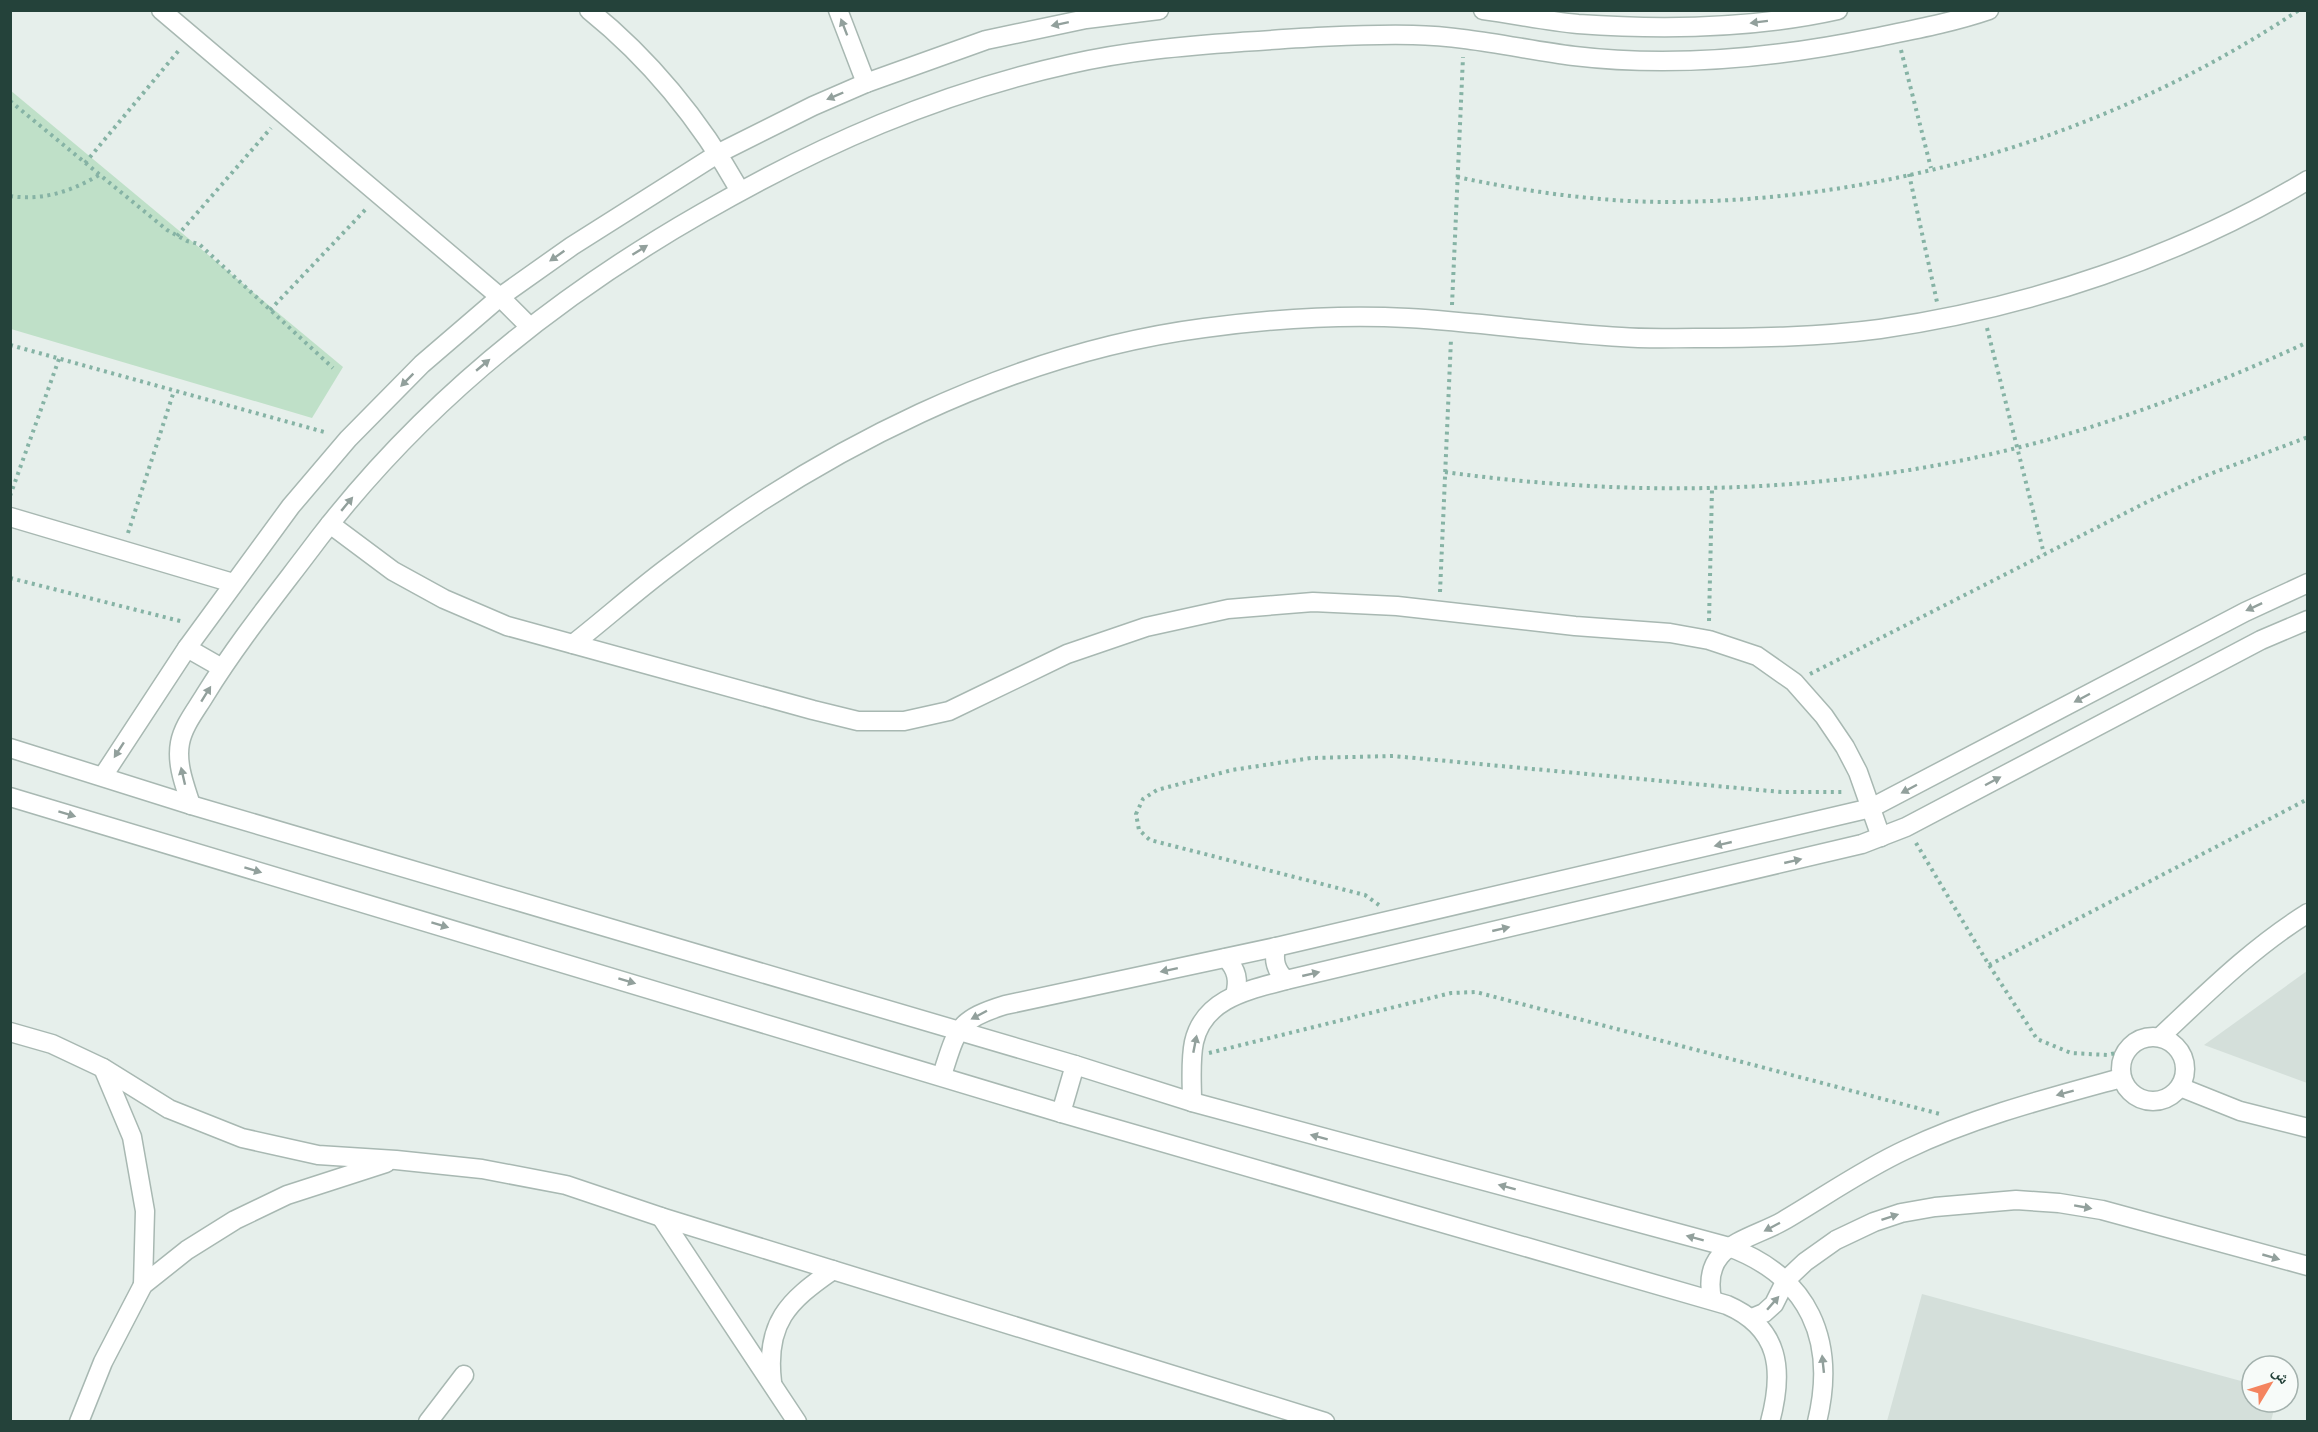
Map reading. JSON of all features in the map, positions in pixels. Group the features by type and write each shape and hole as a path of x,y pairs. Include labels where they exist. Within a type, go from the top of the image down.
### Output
{"street":[{"path":"161,10 190,37 500,297 529,326"},
{"path":"589,10 637,53 666,84 719,153 740,191"},
{"path":"838,10 866,83"},
{"path":"102,776 232,583 291,506 348,439 422,364 500,297 572,246 719,153 813,106 866,83 986,40 1086,19 1159,10"},
{"path":"1483,10 1576,23 1655,28 1733,26 1812,16 1838,10"},
{"path":"191,805 183,779 179,746 184,730 222,668 330,524 388,455 452,391 529,326 596,277 740,191 830,145 905,112 988,85 1072,63 1158,48 1330,36 1418,35 1464,39 1575,56 1658,62 1734,59 1816,50 1989,10"},
{"path":"573,644 669,566 775,493 875,435 986,383 1092,349 1201,328 1303,318 1406,318 1623,338 1764,338 1879,329 1982,309 2083,282 2181,245 2276,199 2307,180"},
{"path":"10,517 232,583"},
{"path":"330,524 393,571 444,599 507,626 813,711 858,721 904,721 949,711 1067,654 1146,627 1228,609 1313,602 1397,606 1575,626 1670,633 1708,640 1757,656 1794,682 1824,716 1845,747 1858,772 1881,837"},
{"path":"942,1075 957,1031 979,1015 1005,1005 1387,921 1868,800 2307,583"},
{"path":"1192,1102 1194,1041 1209,1013 1221,1002 1234,995 1286,980 1862,844 1906,826 2261,640 2307,620"},
{"path":"187,648 222,668"},
{"path":"10,748 191,805 1075,1065 1192,1102 1729,1247 1769,1266 1786,1280 1806,1306 1820,1337 1825,1370 1822,1402 1817,1422"},
{"path":"10,797 942,1075 1061,1113 1712,1299 1740,1310 1752,1318 1765,1333 1774,1350 1778,1374 1776,1399 1770,1422"},
{"path":"2160,1037 2235,968 2287,926 2307,913"},
{"path":"1276,947 1274,955 1276,969 1286,980"},
{"path":"1226,958 1236,971 1237,987 1234,995"},
{"path":"10,1032 52,1044 102,1068 169,1109 242,1138 318,1155 482,1169 566,1185 661,1217 1325,1422"},
{"path":"2146,1037 2160,1037 2171,1042 2182,1057 2185,1075 2180,1087 2170,1097 2156,1102 2141,1100 2129,1091 2121,1078 2120,1064 2125,1051 2134,1042 2146,1037"},
{"path":"1061,1113 1075,1065"},
{"path":"102,1068 132,1137 145,1211 143,1285"},
{"path":"1712,1299 1709,1285 1712,1270 1719,1257 1729,1247 1778,1224 1850,1178 1970,1122 2121,1078"},
{"path":"2180,1087 2240,1111 2307,1128"},
{"path":"79,1422 103,1362 143,1285 187,1250 235,1220 287,1195 396,1160"},
{"path":"1752,1318 1764,1313 1774,1304 1786,1280 1805,1262 1836,1240 1874,1222 1935,1207 2016,1200 2059,1203 2102,1210 2307,1266"},
{"path":"661,1217 797,1422"},
{"path":"772,1384 769,1361 772,1338 781,1317 795,1299 833,1270"},
{"path":"428,1422 464,1375"}],"path":[{"path":"1457,177 1557,194 1658,202 1739,199 1809,193 1909,174 1990,154 2106,114 2216,61 2299,10"},
{"path":"1897,33 1931,168"},
{"path":"86,163 190,37"},
{"path":"10,101 177,236 199,244 333,368"},
{"path":"177,236 283,113"},
{"path":"1909,174 1940,318"},
{"path":"10,196 52,195 69,190 99,175"},
{"path":"270,310 379,195"},
{"path":"1982,309 2044,554"},
{"path":"1445,472 1564,486 1663,490 1793,484 1869,476 1943,464 2095,426 2171,400 2246,370 2307,342"},
{"path":"10,345 348,439"},
{"path":"10,496 58,359"},
{"path":"122,550 174,390"},
{"path":"1794,682 2138,506 2192,482 2307,437"},
{"path":"1708,640 1712,489"},
{"path":"10,578 202,626"},
{"path":"1387,921 1381,907 1365,895 1150,840 1139,830 1136,822 1138,807 1143,799 1156,790 1232,770 1271,763 1352,756 1423,759 1868,800"},
{"path":"1989,965 2307,799"},
{"path":"1906,826 1989,965 2037,1039 2071,1053 2098,1055 2125,1051"},
{"path":"1192,1057 1451,993 1476,992 1970,1122"}],"shaded area":[{"path":"2307,971 2307,1083 2204,1045"},
{"path":"1922,1294 2240,1381 2240,1414 2273,1414 2271,1421 1887,1421"}],"green space":[{"path":"10,90 343,367 312,418 11,329"}]}
